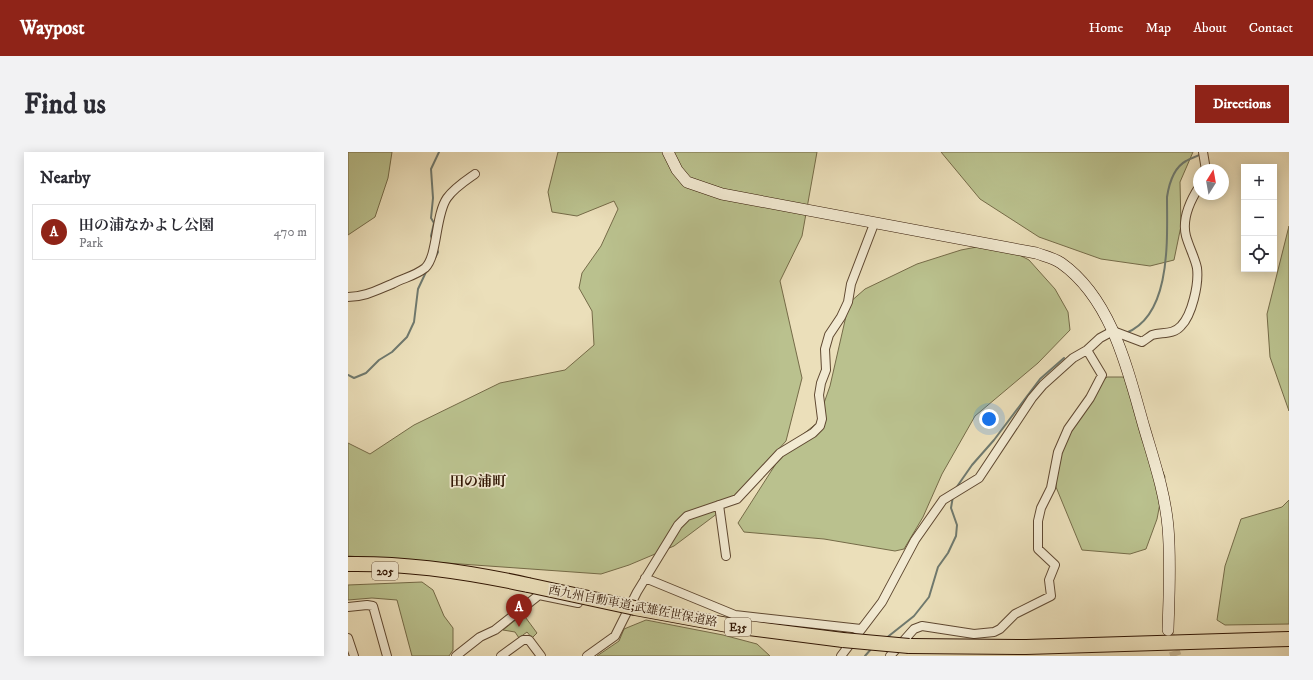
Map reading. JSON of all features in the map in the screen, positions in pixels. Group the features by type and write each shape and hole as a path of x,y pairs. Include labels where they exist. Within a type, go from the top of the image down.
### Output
{"highway":[{"name":"西九州自動車道;武雄佐世保道路","path":"348,564 387,565 451,570 528,585 630,610 740,628 909,646 1026,647 1289,639"},
{"name":"205","path":"348,571 394,571 422,574"},
{"name":"西九州自動車道;武雄佐世保道路","path":"348,574 422,574 484,579 528,585"}],"street":[{"path":"668,152 677,170 687,182 704,189 722,194 874,224 1036,253 1060,262 1076,276 1104,313 1113,331 1126,364 1163,491 1168,527 1170,570 1168,630"},
{"path":"1203,152 1205,164"},
{"path":"348,297 359,297 375,292 414,275 425,268 431,258 439,218 446,198 456,188 475,174"},
{"path":"841,656 882,602 915,540 943,500 979,478 1032,398 1043,385 1073,358 1087,350 1100,338 1113,331 1142,342 1152,336 1174,332 1185,320 1193,300 1197,282 1197,268 1186,235 1188,208 1193,198"},
{"path":"588,656 615,636 630,610 645,578 678,525 687,516 737,499 780,453 813,433 820,426 822,419 819,395 821,383 826,370 825,349 829,335 841,317 848,302 854,277 874,224"},
{"path":"890,656 914,629 922,626 974,634 994,632 1000,630 1015,614 1051,596 1049,580 1055,565 1038,549 1038,521 1041,508 1051,488 1054,468 1062,442 1102,375 1087,350"},
{"path":"719,506 726,556"},
{"path":"645,578 735,615 861,629"},
{"path":"456,656 480,637 495,630 539,595 630,610"},
{"path":"348,607 367,605 373,606 387,656"},
{"path":"348,638 354,656"},
{"path":"501,656 523,640 530,640 541,656"}],"green space":[{"path":"348,152 392,152 388,178 375,217 348,235"},
{"path":"558,152 817,152 802,236 780,281 802,378 786,441 726,507 674,546 629,565 601,574 348,556 348,443 370,454 414,425 500,383 565,370 594,345 592,311 579,288 582,273 601,246 618,209 614,201 577,216 552,212 548,192"},
{"path":"941,152 1193,152 1180,182 1181,226 1174,260 1150,266 1101,259 1039,237 980,199"},
{"path":"1289,226 1289,411 1270,357 1267,314"},
{"path":"982,246 1002,246 1029,260 1055,289 1068,312 1070,330 1038,363 975,416 942,474 923,517 904,549 895,551 824,539 744,532 738,523 786,448 817,423 830,386 849,303 865,289 917,264 961,250"},
{"path":"1107,377 1125,377 1165,477 1157,519 1146,549 1130,554 1082,550 1056,487 1060,450 1098,385"},
{"path":"1289,500 1289,624 1225,625 1217,620 1225,566 1241,519 1282,507"},
{"path":"422,582 433,590 444,616 453,628 453,650 449,656 412,656 397,600 372,598 348,600 348,585"},
{"path":"523,614 537,633 532,638 527,632 519,638 515,632 503,630"},
{"path":"646,620 723,635 757,644 770,656 597,656 619,641 624,629"}],"waterway":[{"path":"432,239 431,236 434,223 431,218 433,198 431,169 439,152"},
{"path":"1126,333 1141,324 1152,310 1159,293 1164,274 1167,233 1167,197 1172,177 1182,164 1201,154"},
{"path":"435,258 438,252 437,249"},
{"path":"348,375 354,378 366,373 379,360 392,352 407,337 414,322 418,289 426,272"},
{"path":"956,488 972,465 994,440 1040,379 1064,358"},
{"path":"885,639 914,616 929,597 938,567 948,553 956,536 957,525 951,508 953,496"},
{"path":"865,656 872,648"}],"tunnel":[{"path":"1169,635 1176,656"}],"place":[{"name":"田の浦なかよし公園","path":"519,627"}],"district":[{"name":"田の浦町","path":"478,481"}]}
